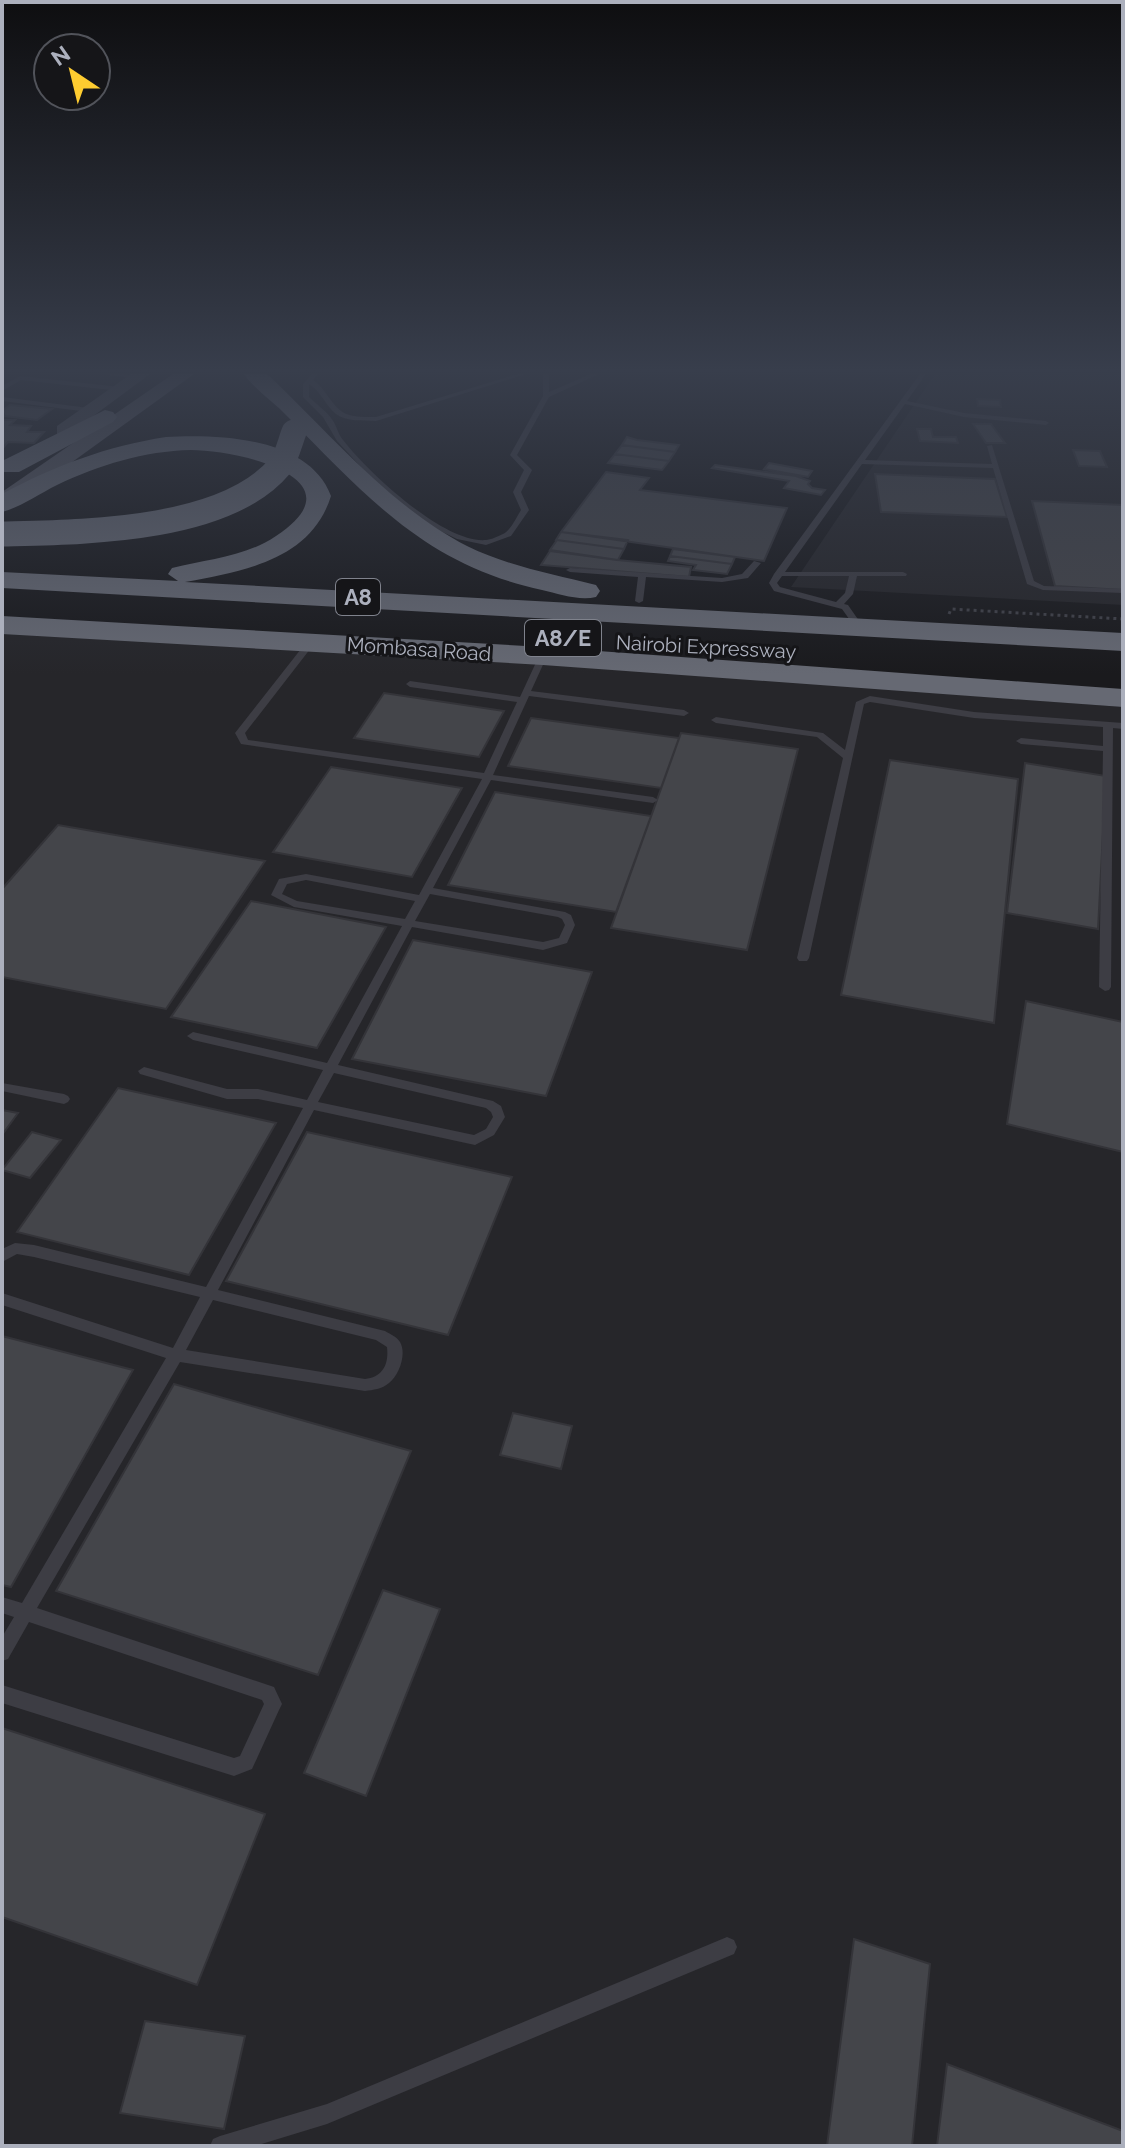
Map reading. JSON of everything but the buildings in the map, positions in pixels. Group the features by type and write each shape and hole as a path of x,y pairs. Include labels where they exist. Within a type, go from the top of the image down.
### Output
{"highway":[{"path":"2,503 60,474"},
{"path":"2,534 108,530 188,515 259,486 273,474"},
{"path":"37,582 178,575 253,558 278,546 312,515 317,500 315,487 304,474"},
{"path":"353,474 437,543 492,567 640,588 714,617"},
{"name":"Mombasa Road","path":"2,580 1123,642"},
{"name":"Nairobi Expressway","path":"2,596 1123,658"},
{"name":"Nairobi Expressway","path":"2,607 1123,673"},
{"name":"Mombasa Road","path":"2,625 543,656 860,690 1123,698"}],"main road":[{"path":"2,489 21,474"},
{"path":"2,503 43,474"}],"lane":[{"path":"372,474 443,531 474,543 488,543 507,537 521,519 525,510 517,492 526,474"},
{"path":"852,474 773,583 777,589 839,604 849,610 860,628"},
{"path":"997,474 1030,582 1043,588 1123,591"},
{"path":"570,570 640,588 731,580 749,573 757,563"},
{"path":"778,574 903,574"},
{"path":"839,604 849,594 854,574"},
{"path":"311,642 240,733 244,742 653,800"},
{"path":"2,1653 209,1295 488,776 543,656"},
{"path":"410,684 684,713"},
{"path":"860,690 870,699 974,715 1123,726"},
{"path":"803,958 860,690"},
{"path":"716,720 820,735 846,756"},
{"path":"1105,987 1108,725"},
{"path":"1021,741 1108,749"},
{"path":"306,877 425,894 561,914 567,917 570,925 563,940 543,946 294,904 276,895 283,881 306,877"},
{"path":"144,1071 227,1094 258,1094 475,1140 490,1132 499,1117 497,1109 489,1104 193,1036"},
{"path":"2,1087 64,1099"},
{"path":"2,1256 15,1248 34,1251 380,1335 394,1344 395,1351 389,1375 382,1382 365,1385 176,1355 2,1299"},
{"path":"2,1605 268,1693 273,1704 246,1763 234,1767 2,1694"},
{"path":"220,2146 327,2114 727,1947"}],"path":[{"path":"941,632 951,609 1123,619"}],"shaded area":[{"path":"867,474 1123,474 1123,605 791,587"},
{"path":"2,627 165,635 1123,707 1123,2146 2,2146"}]}
